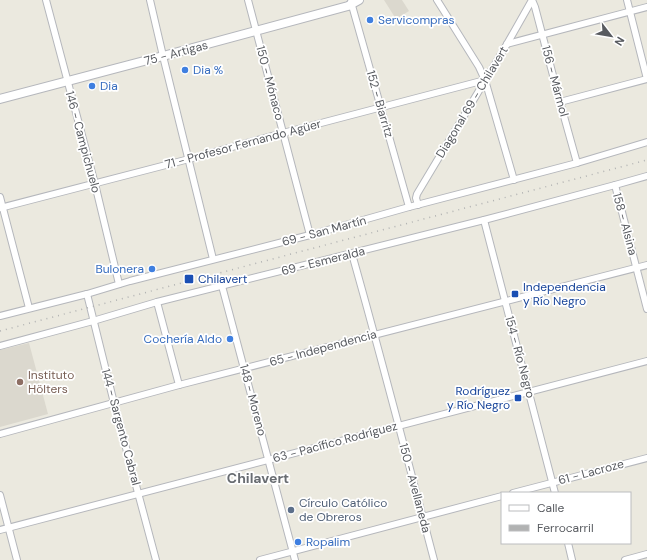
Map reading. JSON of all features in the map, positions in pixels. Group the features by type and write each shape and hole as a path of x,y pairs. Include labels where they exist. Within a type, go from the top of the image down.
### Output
{"street":[{"name":"146 - Campichuelo","path":"46,0 95,184 119,284"},
{"path":"150,0 213,259"},
{"name":"150 - Mónaco","path":"248,0 310,235"},
{"path":"437,0 479,67 485,80 514,180"},
{"name":"Diagonal 69 - Chilavert","path":"418,205 416,198 417,194 532,0"},
{"name":"156 - Mármol","path":"532,0 577,163"},
{"path":"560,102 647,79 627,0"},
{"name":"75 - Artigas","path":"0,99 348,6 354,1"},
{"name":"152 - Biarritz","path":"354,1 381,108 409,207"},
{"path":"507,44 647,7"},
{"name":"71 - Profesor Fernando Agüer","path":"1,208 485,80"},
{"name":"69 - San Martín","path":"0,316 87,294 213,259 310,235 409,207 577,163 647,142"},
{"path":"624,149 631,151 647,147"},
{"name":"69 - Esmeralda","path":"0,346 157,302 352,254 615,186 647,176"},
{"name":"158 - Alsina","path":"615,186 647,309"},
{"path":"0,196 1,208 29,308"},
{"name":"154 - Río Negro","path":"484,220 555,492"},
{"name":"150 - Avellaneda","path":"352,254 375,335 434,560"},
{"name":"65 - Independencia","path":"0,434 179,385 647,265"},
{"name":"148 - Moreno","path":"222,286 296,560"},
{"name":"144 - Sargento Cabral","path":"87,294 114,403 156,560"},
{"path":"157,302 179,385"},
{"name":"63 - Pacífico Rodríguez","path":"0,530 647,361"},
{"name":"61 - Lacroze","path":"517,492 647,458"},
{"path":"0,495 17,560"},
{"path":"260,560 501,496"},
{"path":"568,544 572,560"},
{"path":"625,560 647,554"}],"shaded area":[{"path":"384,0 402,0 409,11 396,19"},
{"name":"Instituto Hölters","path":"29,343 48,414 0,427 0,350"}],"railway":[{"path":"0,331 647,160"}],"place":[{"name":"Servicompras","path":"370,20"},
{"name":"Dia %","path":"185,70"},
{"name":"Dia","path":"92,86"},
{"name":"Bulonera","path":"152,269"},
{"name":"Chilavert","path":"189,279"},
{"name":"Independencia y Río Negro","path":"515,294"},
{"name":"Cochería Aldo","path":"230,339"},
{"name":"Instituto Hölters","path":"20,382"},
{"name":"Rodríguez y Río Negro","path":"518,398"},
{"name":"Círculo Católico de Obreros","path":"291,510"},
{"name":"Ropalim","path":"298,542"}],"district":[{"name":"Chilavert","path":"258,478"}]}
